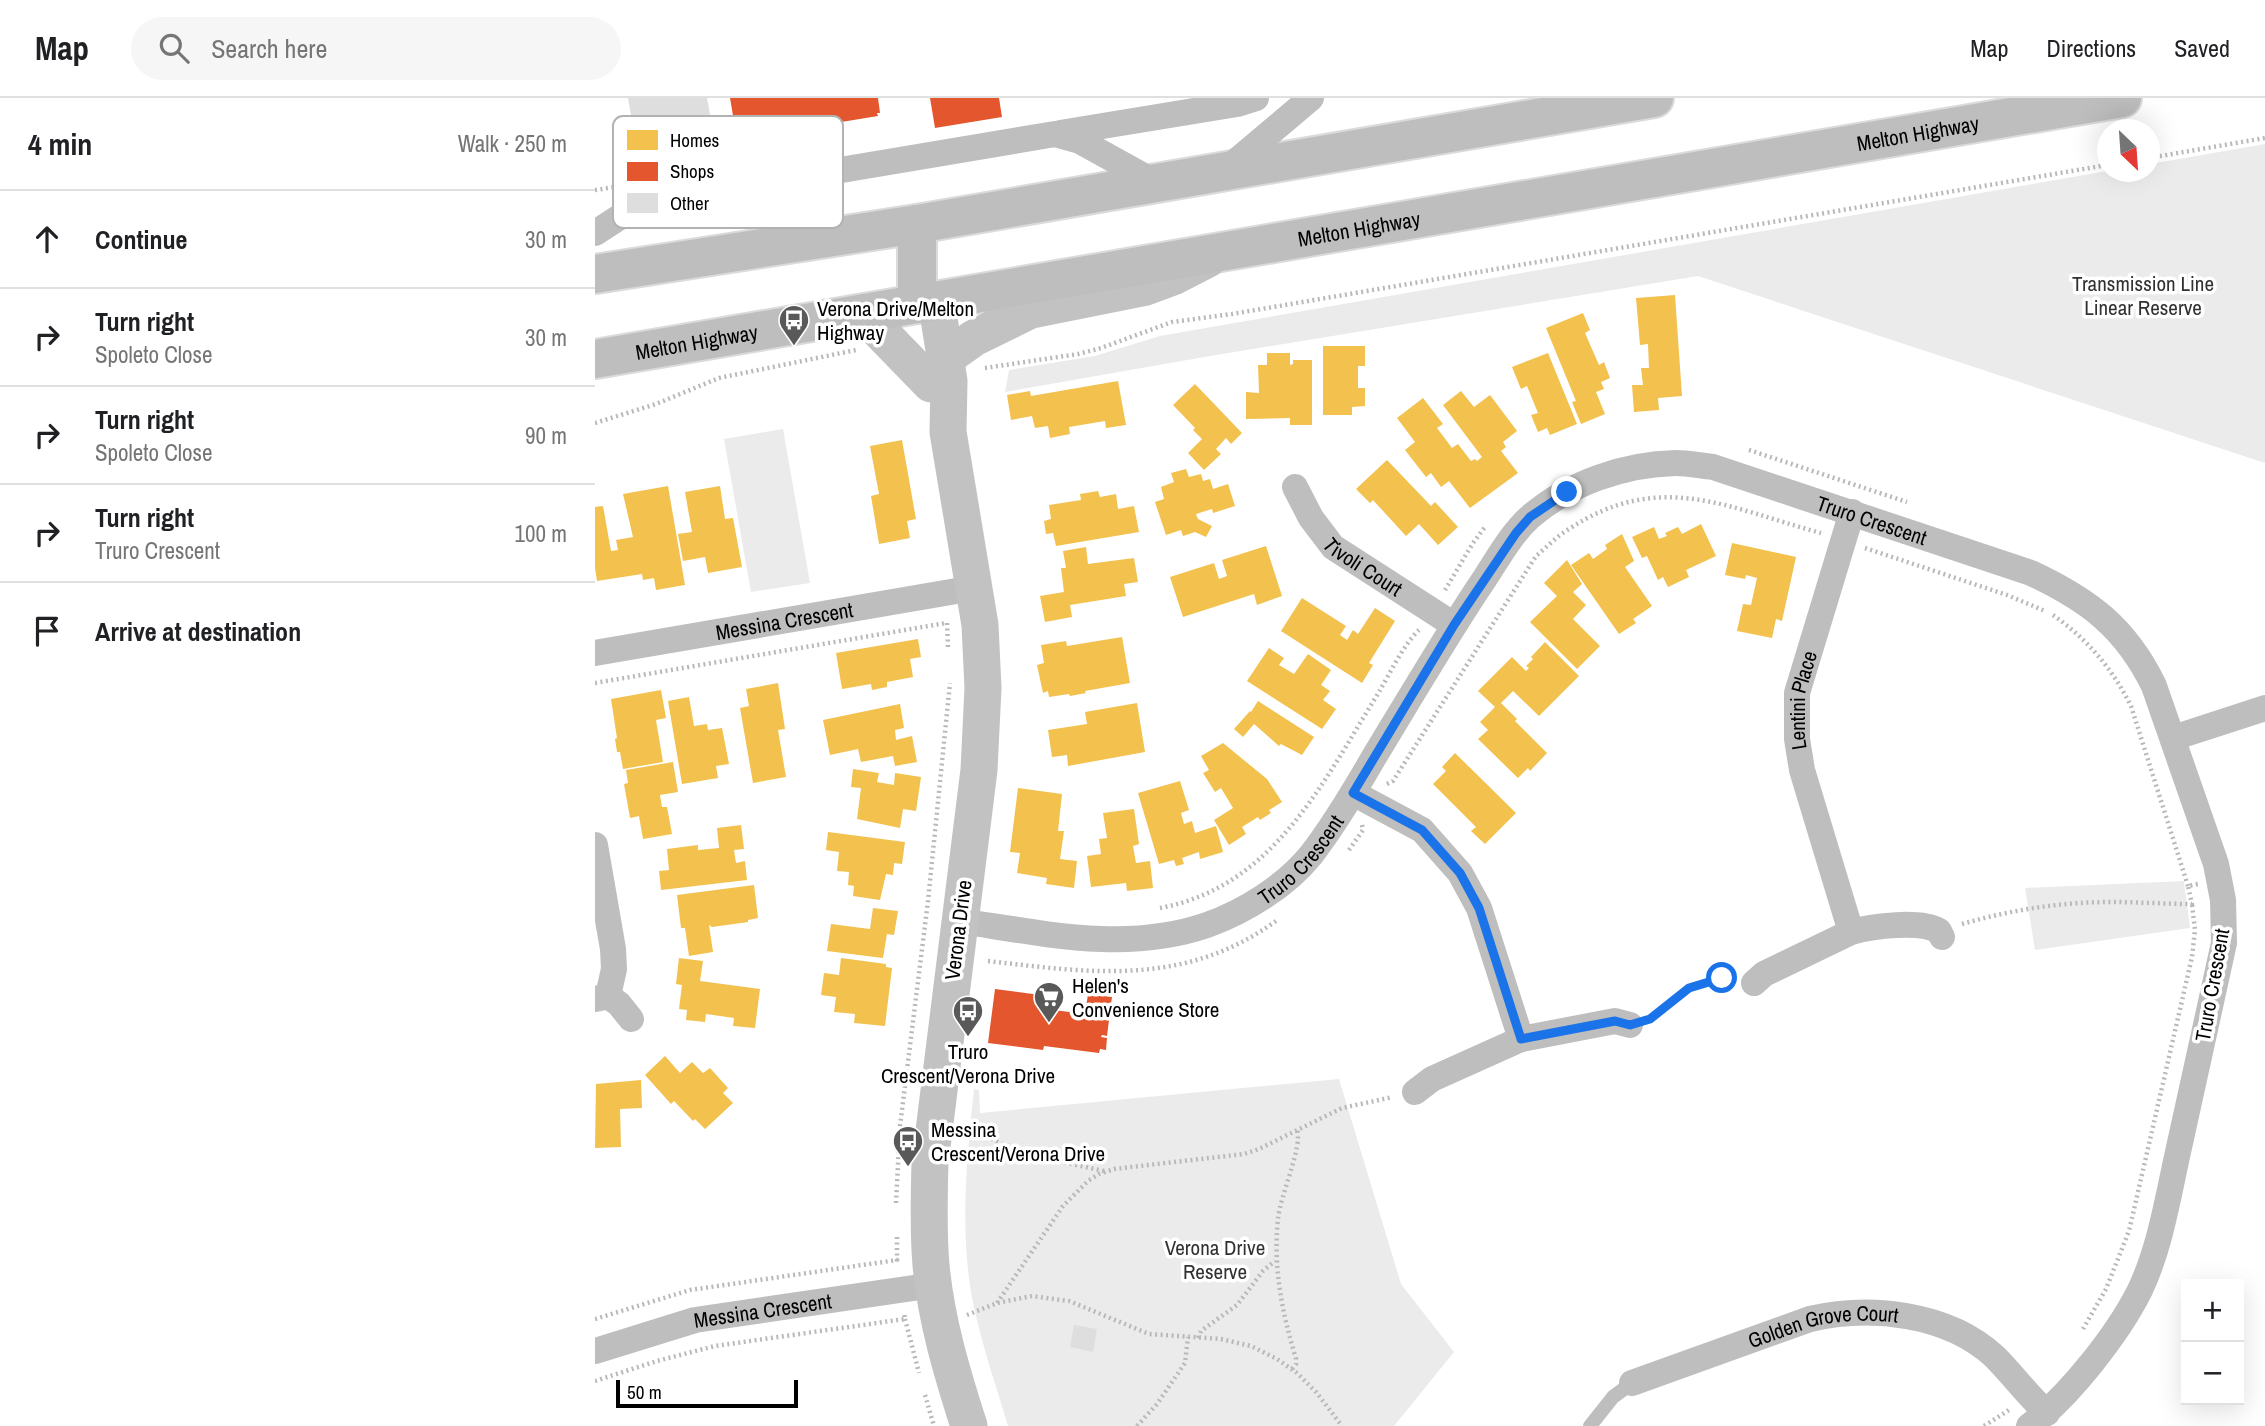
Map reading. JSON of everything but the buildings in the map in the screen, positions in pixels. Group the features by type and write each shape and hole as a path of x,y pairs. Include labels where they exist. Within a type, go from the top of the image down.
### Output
{"highway":[{"path":"595,274 917,224 1654,98"},
{"name":"Melton Highway","path":"595,359 864,331 927,302 2122,98"},
{"path":"917,224 927,302"}],"street":[{"path":"843,170 1257,98"},
{"path":"1223,173 1311,98"},
{"path":"1055,134 1080,141 1156,183"},
{"path":"595,233 613,221"},
{"path":"864,331 939,371 996,326 1031,310 1160,283 1225,251"},
{"name":"Verona Drive","path":"927,302 939,371 949,381 949,432 982,656 983,726 930,1163 929,1220 940,1322 969,1426"},
{"name":"Truro Crescent","path":"960,920 1068,937 1139,939 1203,926 1252,904 1287,878 1310,856 1362,798 1454,625 1516,533 1548,503 1584,483 1612,474 1654,464 1680,463 1713,467 2031,573 2064,588 2110,622 2141,660 2154,686 2219,880 2224,910 2224,943 2166,1206 2140,1289 2113,1333 2036,1413"},
{"name":"Tivoli Court","path":"1295,487 1311,518 1333,547 1454,625"},
{"name":"Lentini Place","path":"1851,932 1802,770 1795,712 1797,693 1852,512"},
{"name":"Messina Crescent","path":"595,653 974,588"},
{"path":"2173,738 2265,708"},
{"path":"1362,798 1422,830 1460,873 1479,908 1521,1039"},
{"path":"595,845 614,969 602,997 619,1004 631,1018"},
{"path":"1754,983 1764,974 1851,932 1922,925 1940,934"},
{"path":"1415,1092 1432,1079 1521,1039 1615,1021 1630,1025"},
{"name":"Messina Crescent","path":"595,1351 695,1320 934,1285"},
{"name":"Golden Grove Court","path":"1632,1383 1810,1319 1840,1313 1874,1311 1910,1316 1960,1334 1995,1357 2036,1413"}],"lane":[{"name":"Golden Grove Court","path":"1590,1426 1613,1397 1632,1383"}],"path":[{"path":"2160,156 2265,138"},
{"path":"981,368 1078,354 1172,322 2097,167"},
{"path":"595,423 633,412 705,383 864,331"},
{"path":"1363,830 1360,820 1362,798 1393,781 1536,556 1568,529 1601,512 1634,500 1674,496 1705,499 1844,538 1879,553 2007,595 2049,612 2076,631 2119,683 2131,706 2188,886 2195,930 2192,957 2129,1231 2106,1289 2078,1339"},
{"path":"947,623 949,651"},
{"path":"896,1211 900,1126 931,874 951,679"},
{"path":"1363,830 1373,832"},
{"path":"1348,851 1363,830"},
{"path":"2188,886 2219,880"},
{"path":"1940,934 2003,912 2039,906 2111,902 2192,904"},
{"path":"988,961 1112,972 1158,970 1198,960 1233,947 1282,917"},
{"path":"1630,1025 1650,1019 1689,988 1722,978"},
{"path":"967,1126 1002,1144 1053,1160 1105,1171 1229,1158 1259,1149 1342,1108 1415,1092"},
{"path":"1292,1369 1296,1359 1283,1315 1276,1261 1280,1206 1300,1141 1297,1130"},
{"path":"997,1303 1063,1206 1088,1181 1105,1171"},
{"path":"897,1236 897,1260"},
{"path":"1198,1338 1201,1331 1237,1305 1263,1271 1276,1261"},
{"path":"940,1322 978,1312 997,1303 1032,1296 1069,1301 1149,1334 1221,1339 1251,1346 1292,1369 1316,1392 1342,1426"},
{"path":"1137,1426 1157,1404 1185,1363 1188,1337"},
{"path":"1984,1426 2006,1409 2036,1413"}],"green space":[{"name":"Transmission Line Linear Reserve","path":"2265,144 2265,463 1698,276 1005,392 1009,370 1095,356 1160,336 2097,173 2097,182 2160,182 2160,162"},
{"path":"783,429 810,583 751,592 724,439"},
{"path":"2184,881 2190,928 2035,950 2025,888"},
{"name":"Verona Drive Reserve","path":"1339,1079 1401,1284 1454,1352 1394,1426 1008,1426 978,1326 968,1267 965,1216 974,1089 979,1090 980,1113"}],"place":[{"name":"Verona Drive/Melton Highway","path":"794,347"},
{"name":"Helen's Convenience Store","path":"1049,1024"},
{"name":"Truro Crescent/Verona Drive","path":"968,1038"},
{"name":"Messina Crescent/Verona Drive","path":"908,1168"}],"route":[{"path":"1567,492 1530,517 1516,533 1454,625 1353,793 1422,830 1460,873 1479,908 1521,1039 1615,1021 1630,1025 1650,1019 1689,988 1722,978"}]}
